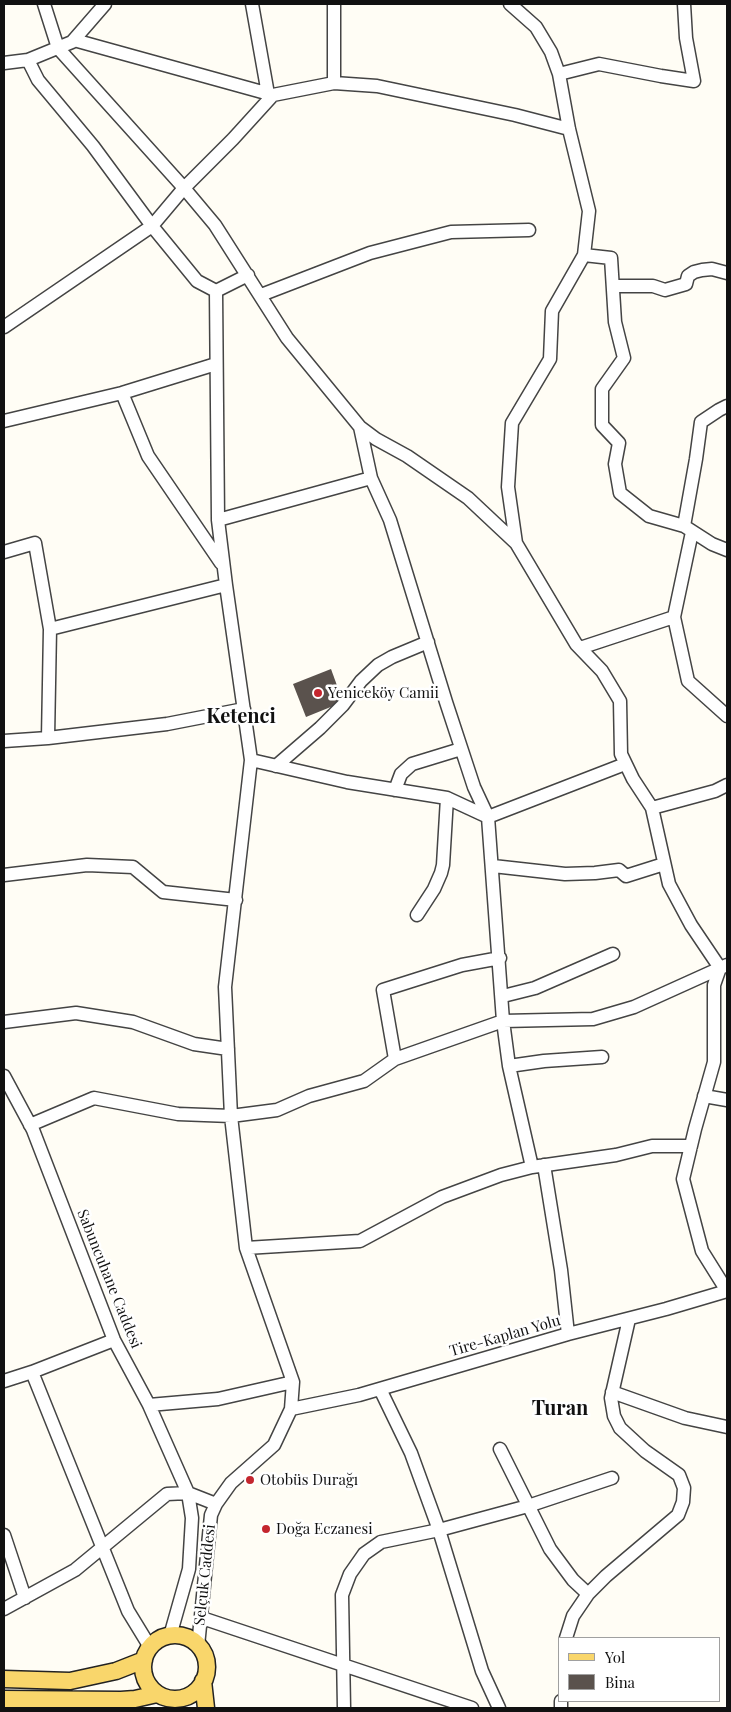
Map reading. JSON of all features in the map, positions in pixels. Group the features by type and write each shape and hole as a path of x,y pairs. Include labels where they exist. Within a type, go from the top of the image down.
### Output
{"main road":[{"path":"4,1679 70,1681 116,1671 147,1653 156,1641 170,1636 185,1637 198,1646 205,1659 203,1681 206,1708"},
{"path":"147,1653 144,1675 157,1694 181,1703 203,1681"},
{"path":"4,1699 80,1704 135,1699 157,1694"}],"street":[{"path":"44,4 58,48 215,225 287,338 360,427 376,439 407,456 468,498 516,543 580,648 602,671 620,701 621,754 633,779 652,808 669,884 686,917 724,966"},
{"path":"4,63 28,60 74,40 105,4"},
{"path":"252,4 271,94"},
{"path":"334,4 334,83"},
{"path":"510,4 536,27 545,39 559,74 569,129 589,211 584,255 552,311 550,359 512,423 508,487 516,543"},
{"path":"559,74 599,64 694,81 685,32 684,4"},
{"path":"74,40 271,94 334,83 377,86 516,115 569,129"},
{"path":"28,60 38,80 93,146 152,226 197,281 216,291"},
{"path":"4,327 152,226 184,188 233,139 271,94"},
{"path":"261,296 370,253 450,232 529,230"},
{"path":"584,255 612,258 616,322 624,358 602,389 602,425 619,443 615,464 620,493 649,516 688,529 712,544 727,550"},
{"path":"614,286 653,286 665,290 686,284 688,276 694,272 712,269 727,273"},
{"path":"216,291 248,275"},
{"path":"4,1610 75,1570 167,1494 188,1492 216,1504 231,1483 274,1445 291,1409 293,1382 246,1248 231,1116 225,987 251,760 218,520 216,291"},
{"path":"4,421 122,393 216,364"},
{"path":"122,393 148,456 223,566"},
{"path":"727,406 701,422 688,529 674,617 688,681 727,716"},
{"path":"360,427 371,478 390,520 461,749 474,787 488,816 500,958 503,1021 509,1066 549,1204 561,1270 568,1334"},
{"path":"218,520 371,478"},
{"path":"4,552 35,543 50,630 48,738"},
{"path":"50,630 226,585"},
{"path":"580,648 674,617"},
{"path":"276,766 320,728 343,705 361,681 378,664 392,656 428,642"},
{"path":"4,740 48,738 167,724 244,709"},
{"path":"395,790 401,774 412,764 461,749"},
{"path":"251,760 347,782 447,798 488,816 625,764"},
{"path":"652,808 715,791 727,785"},
{"path":"417,915 434,889 441,873 447,798"},
{"path":"493,866 565,874 619,870 626,876 664,864"},
{"path":"4,875 87,865 133,868 163,892 236,900"},
{"path":"502,996 535,988 613,954"},
{"path":"395,1059 383,990 462,965 500,958"},
{"path":"30,1125 94,1098 178,1114 231,1116 277,1110 309,1096 364,1081 395,1059 503,1021 593,1018 634,1007 724,966"},
{"path":"724,966 714,985 714,1062 684,1179 702,1251 727,1291"},
{"path":"4,1022 76,1012 133,1022 194,1044 228,1049"},
{"path":"509,1066 544,1061 602,1057"},
{"name":"Sabuncuhane Caddesi","path":"4,1076 18,1106 30,1125 114,1340 148,1405 188,1492 192,1518 189,1569 170,1636"},
{"path":"704,1096 727,1100"},
{"path":"4,1104 18,1106"},
{"path":"246,1248 360,1241 442,1197 501,1175 538,1166 616,1155 652,1146 691,1146"},
{"name":"Tire-Kaplan Yolu","path":"291,1409 380,1389 568,1334 727,1291"},
{"path":"566,1637 573,1616 588,1594 606,1576 678,1515 683,1502 684,1488 678,1474 645,1451 616,1422 611,1404 612,1392 628,1319"},
{"path":"4,1381 114,1340"},
{"path":"32,1372 128,1611 147,1653"},
{"path":"148,1405 218,1399 293,1382"},
{"path":"380,1389 411,1453 439,1530 479,1662 498,1708"},
{"path":"612,1392 685,1418 727,1427"},
{"path":"500,1449 555,1557 573,1580 588,1594"},
{"path":"344,1708 342,1595 350,1574 364,1554 381,1542 439,1530 528,1506 612,1478"},
{"name":"Selçuk Caddesi","path":"198,1646 211,1515 216,1504"},
{"path":"4,1535 25,1598"},
{"path":"202,1618 472,1708"}],"building":[{"name":"Yeniceköy Camii","path":"331,669 343,702 306,717 293,684"}],"place":[{"name":"Yeniceköy Camii","path":"318,693"},
{"name":"Otobüs Durağı","path":"250,1480"},
{"name":"Doğa Eczanesi","path":"266,1529"}],"district":[{"name":"Ketenci","path":"241,717"},
{"name":"Turan","path":"560,1409"}]}
